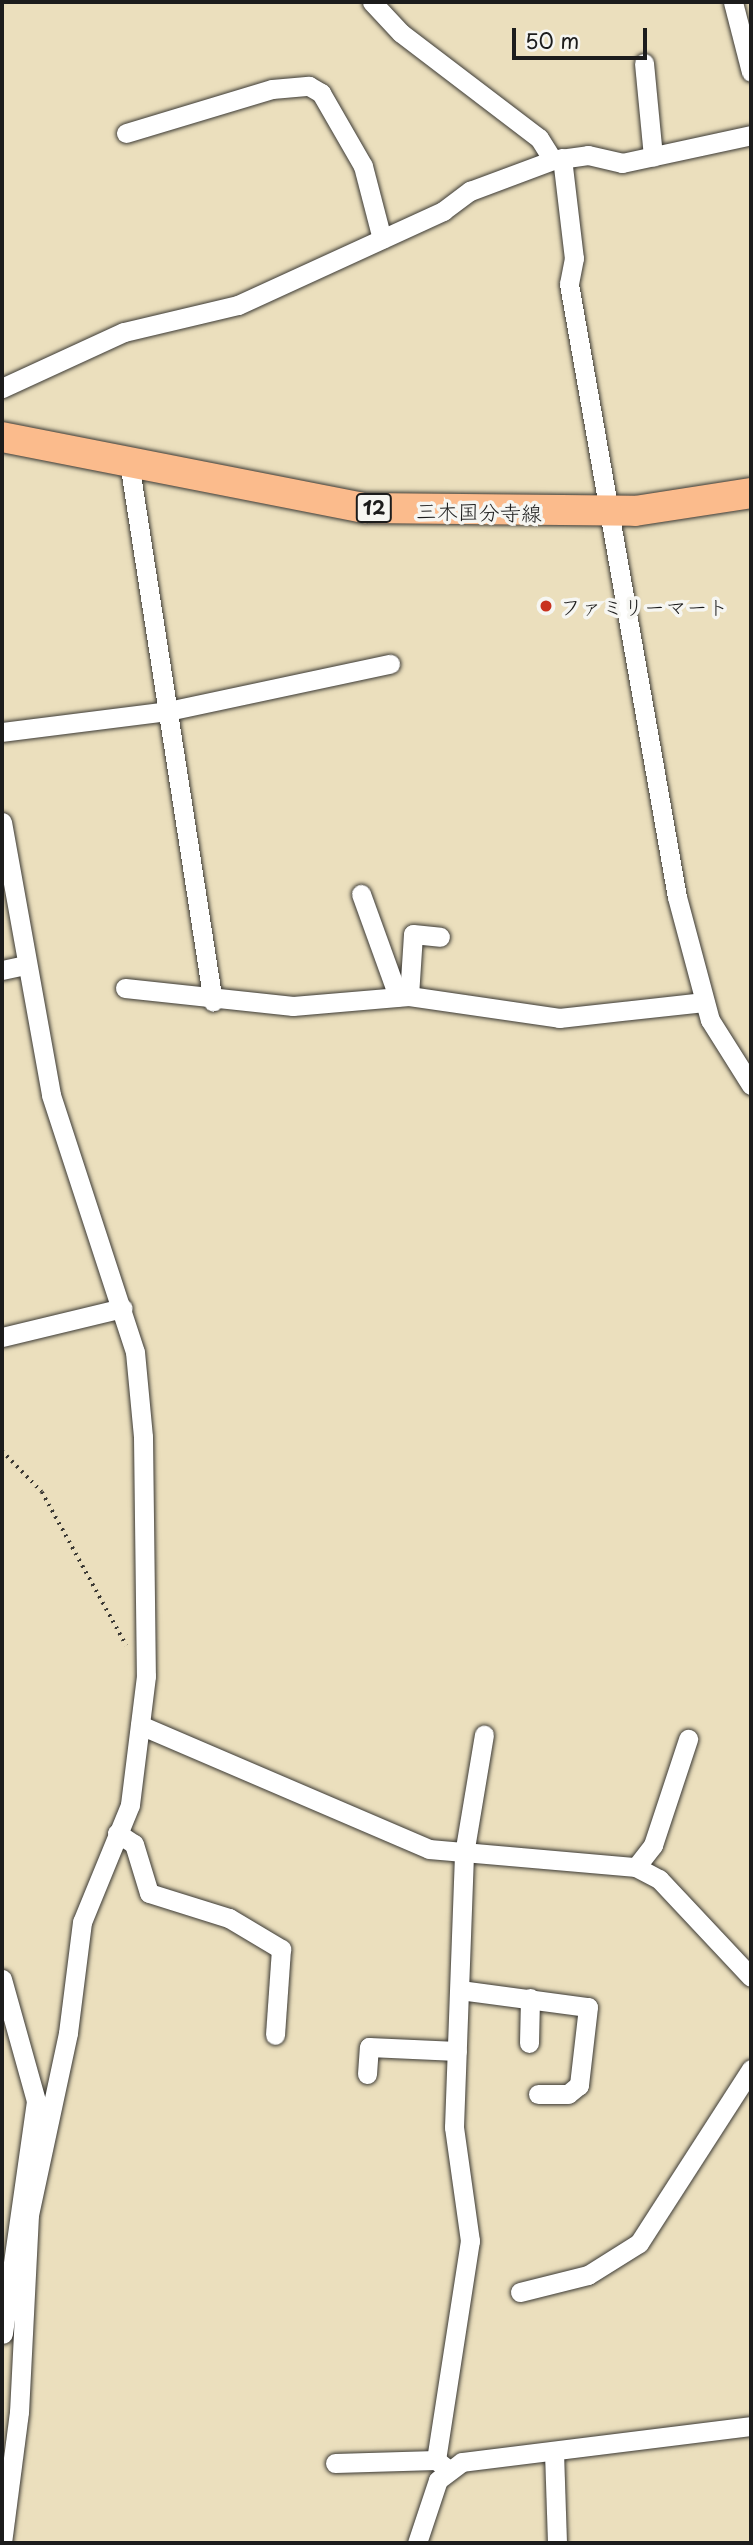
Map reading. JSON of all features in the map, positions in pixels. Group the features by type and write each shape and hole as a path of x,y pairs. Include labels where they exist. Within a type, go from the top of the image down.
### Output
{"main road":[{"name":"三木国分寺線","path":"2,437 365,508 605,512 751,493"}],"street":[{"path":"372,2 401,33 539,138 557,159 574,258 569,284 605,512 677,897 704,1002 743,1057 751,1085"},
{"path":"733,2 751,72"},
{"path":"644,63 653,157"},
{"path":"126,133 272,89 309,86 321,93 363,166 382,239"},
{"path":"2,388 124,332 238,304 382,239 470,191 557,159 622,163 751,135"},
{"path":"129,462 214,1002"},
{"path":"2,732 168,711 390,664"},
{"path":"2,822 9,911 26,965 51,1095 123,1308 143,1437 146,1676 130,1805 82,1922 68,2033 23,2215 19,2412 2,2543"},
{"path":"361,894 404,996"},
{"path":"404,996 413,934 440,937"},
{"path":"2,970 26,965"},
{"path":"125,988 214,1002 293,1006 404,996 559,1018 704,1002"},
{"path":"2,1337 123,1308"},
{"path":"140,1725 345,1816 429,1849 636,1867 659,1879 751,1977"},
{"path":"417,2543 441,2464 470,2241 454,2127 464,1854 484,1735"},
{"path":"636,1867 653,1845 688,1738"},
{"path":"117,1833 134,1844 149,1893 229,1917 281,1949 275,2035"},
{"path":"2,1979 36,2101 23,2215 3,2334"},
{"path":"460,1990 588,2007 579,2085 568,2094 538,2094"},
{"path":"529,2043 530,1998"},
{"path":"367,2074 369,2047 457,2051"},
{"path":"520,2291 588,2275 639,2243 751,2068"},
{"path":"335,2463 441,2464 751,2426"},
{"path":"554,2452 556,2543"}],"path":[{"path":"2,1451 42,1492 146,1676"}],"place":[{"name":"ファミリーマート","path":"546,606"}]}
